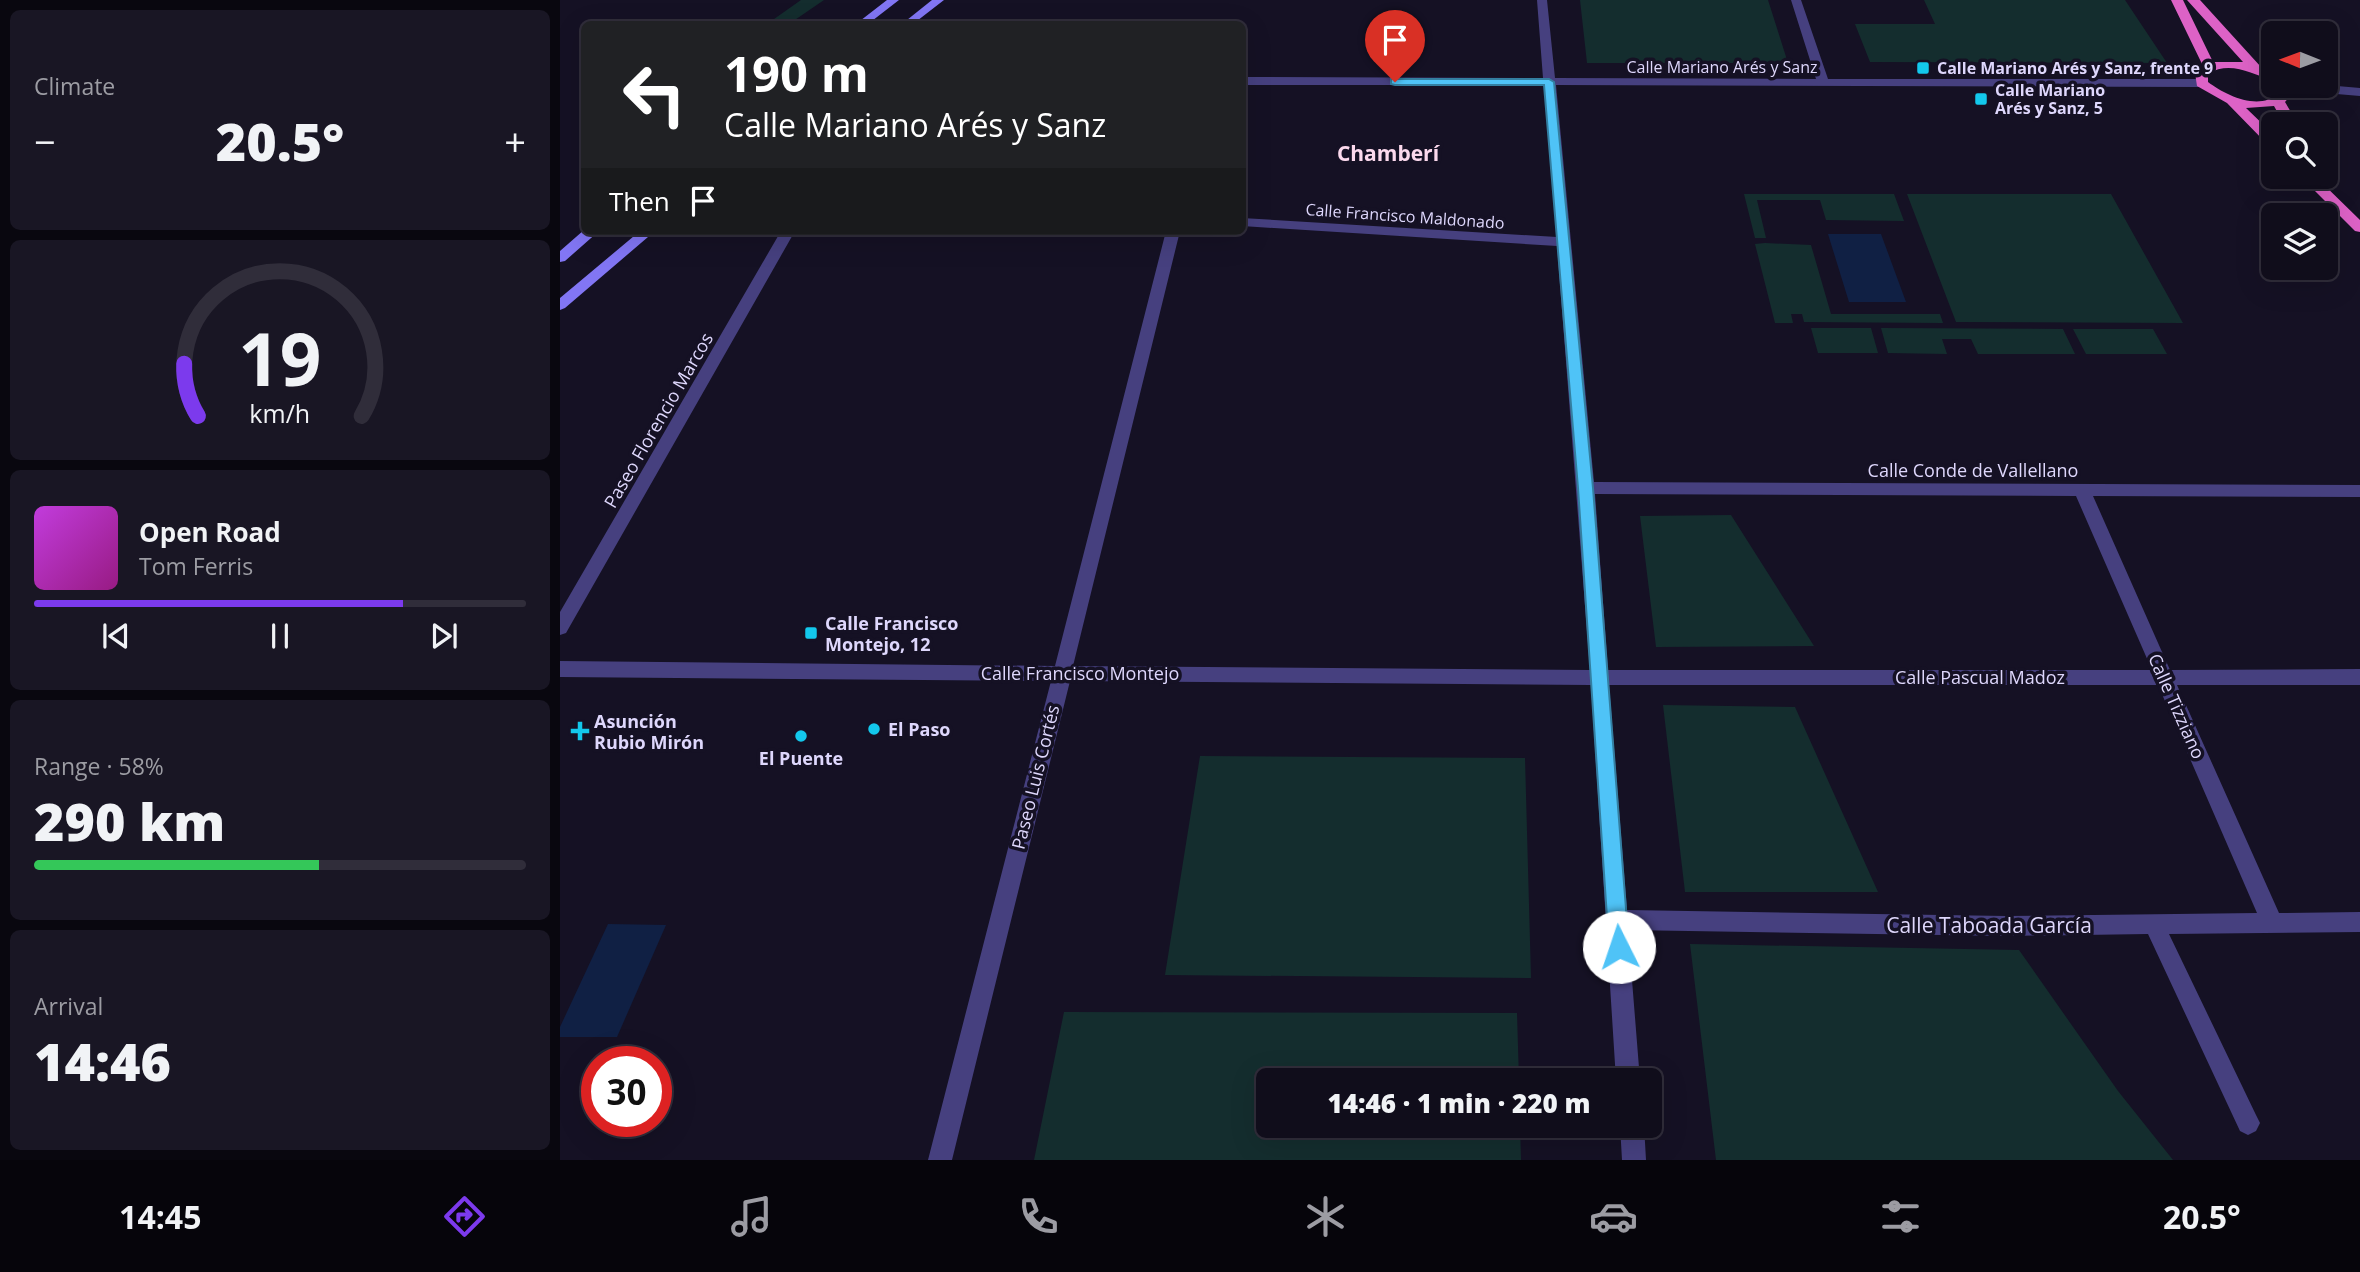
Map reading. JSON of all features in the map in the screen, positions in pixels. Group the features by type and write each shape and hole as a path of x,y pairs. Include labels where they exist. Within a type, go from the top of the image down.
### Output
{"highway":[{"path":"2177,0 2209,66"},
{"path":"2193,0 2256,68"},
{"path":"2261,70 2230,64 2209,66 2201,73 2202,83 2213,93 2232,101 2250,104 2278,101 2281,98"},
{"path":"2232,101 2261,130"},
{"path":"2278,101 2284,112"},
{"path":"2320,189 2360,227"},
{"path":"2335,189 2360,227"}],"main road":[{"path":"865,21 894,0"},
{"path":"911,21 939,0"},
{"path":"560,258 588,235"},
{"path":"560,305 643,235"}],"street":[{"path":"1542,0 1586,488 1628,1068"},
{"path":"1796,0 1824,84"},
{"name":"Calle Mariano Arés y Sanz","path":"1246,81 2202,83"},
{"path":"2338,90 2360,92"},
{"name":"Calle Francisco Maldonado","path":"1246,222 1564,242"},
{"name":"Paseo Florencio Marcos","path":"560,628 786,235"},
{"name":"Paseo Luis Cortés","path":"940,1160 1172,235"},
{"name":"Calle Conde de Vallellano","path":"1586,488 2360,491"},
{"name":"Calle Tizziano","path":"2082,490 2272,922"},
{"name":"Calle Francisco Montejo","path":"560,669 1599,677"},
{"name":"Calle Pascual Madoz","path":"1599,677 2360,677"},
{"name":"Calle Taboada García","path":"1618,920 1898,925 2360,922"},
{"path":"2154,925 2248,1123"},
{"path":"1633,1138 1634,1160"}],"green space":[{"path":"801,0 824,0 793,21 771,21"},
{"path":"1580,0 1768,0 1788,63 1587,63"},
{"path":"1924,0 2125,0 2167,63 1870,62 1855,24 1935,24"},
{"path":"1744,194 1894,194 1904,221 1826,220 1820,200 1757,200 1766,238 1755,238"},
{"path":"1907,194 2111,194 2183,323 1956,322"},
{"path":"1755,244 1811,245 1831,314 1940,314 1943,323 1804,322 1802,314 1791,314 1793,323 1775,323"},
{"path":"1811,328 1871,328 1878,353 1818,353"},
{"path":"1881,328 2063,329 2075,354 1978,354 1971,339 1942,339 1947,354 1888,353"},
{"path":"2073,329 2153,329 2167,354 2086,354"},
{"path":"1731,515 1814,646 1656,647 1640,516"},
{"path":"1663,705 1795,707 1878,892 1685,892"},
{"path":"1200,756 1525,758 1531,978 1165,975"},
{"path":"1690,944 2019,950 2118,1091 2173,1160 1716,1160"},
{"path":"1064,1012 1517,1013 1519,1068 1256,1068 1256,1138 1520,1138 1521,1160 1034,1160"}],"water":[{"path":"1828,234 1881,234 1906,302 1849,302"},
{"path":"608,924 666,925 617,1037 560,1037 560,1027"}],"place":[{"name":"Calle Mariano Arés y Sanz, frente 9","path":"1923,68"},
{"name":"Calle Mariano Arés y Sanz, 5","path":"1981,99"},
{"name":"Calle Francisco Montejo, 12","path":"811,633"},
{"name":"El Paso","path":"874,729"},
{"name":"Asunción Rubio Mirón","path":"580,731"},
{"name":"El Puente","path":"801,736"}],"district":[{"name":"Chamberí","path":"1388,153"}],"route":[{"path":"1395,82 1549,82 1586,488 1619,947"}]}
